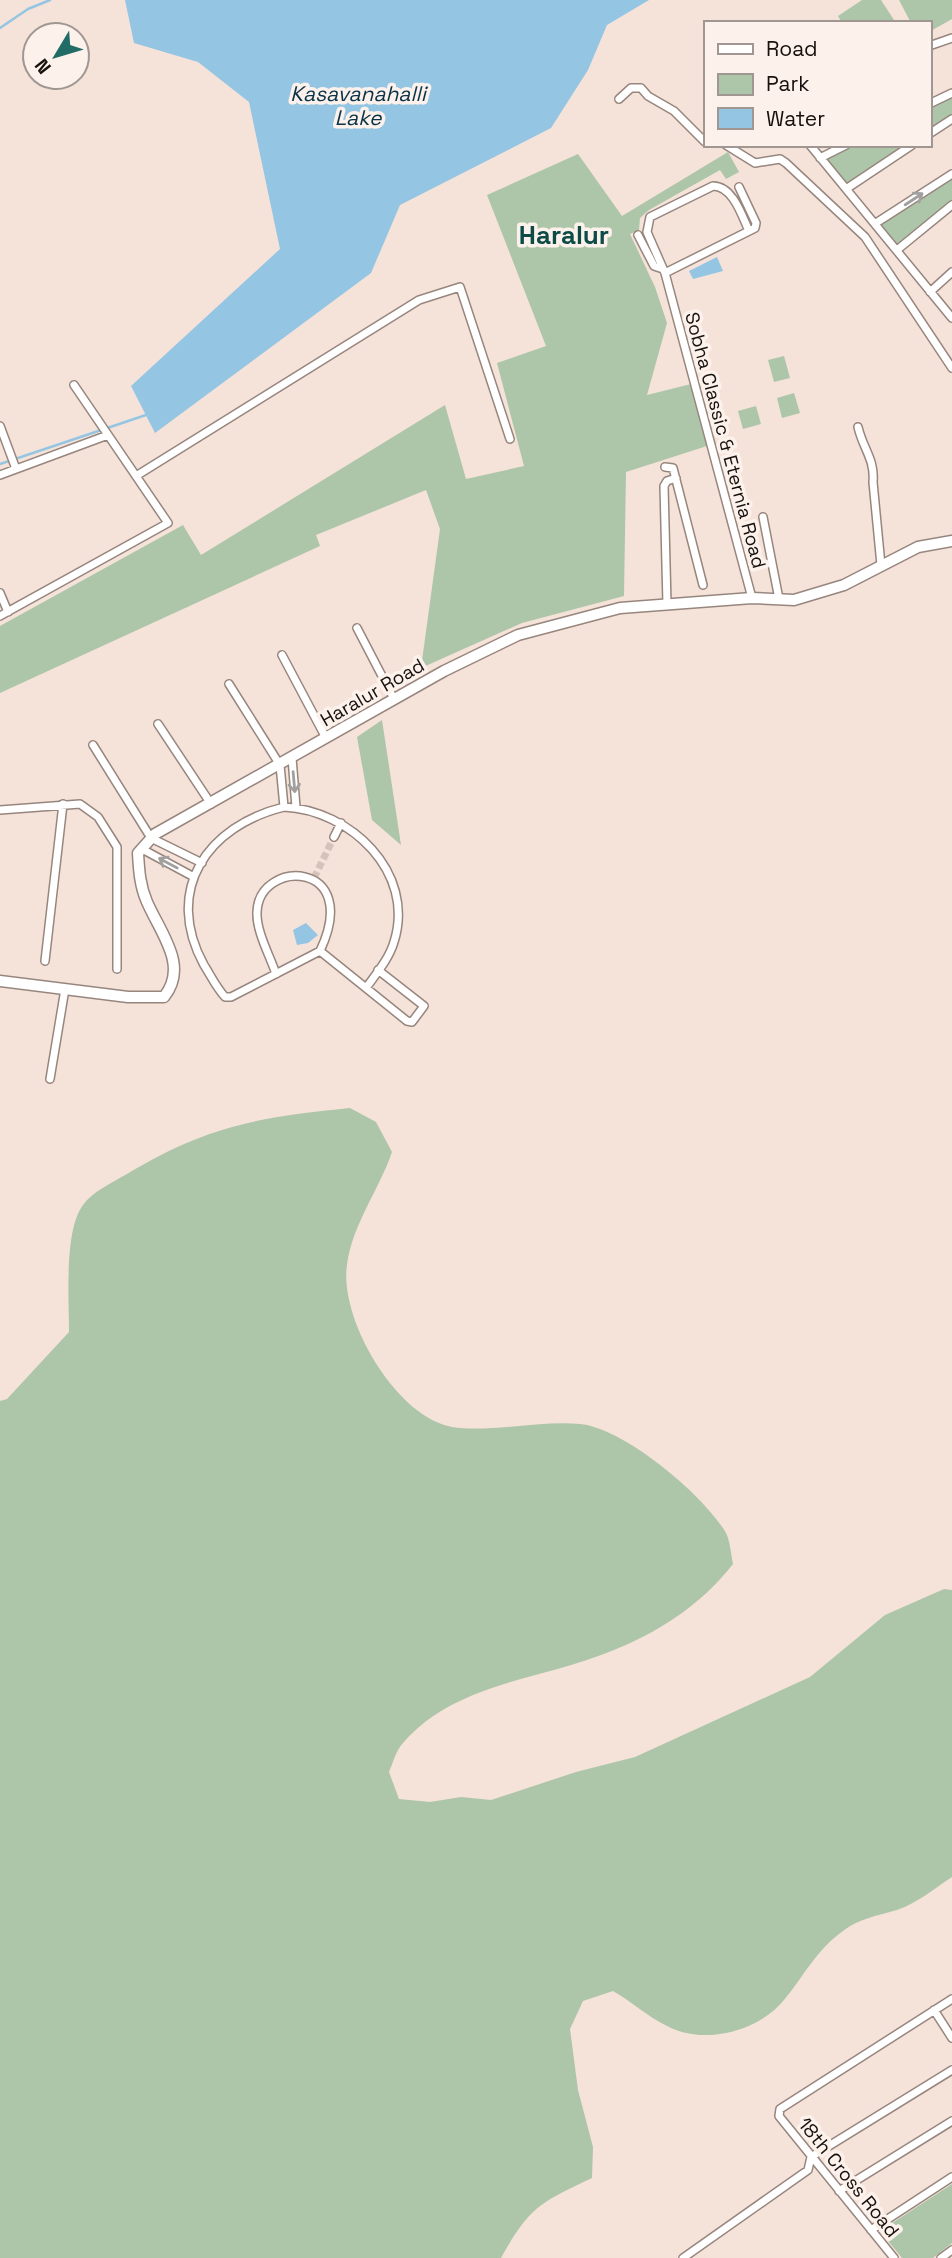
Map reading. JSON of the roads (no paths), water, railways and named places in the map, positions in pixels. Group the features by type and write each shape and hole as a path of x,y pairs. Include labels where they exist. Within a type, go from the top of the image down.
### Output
{"street":[{"path":"931,46 952,37"},
{"path":"619,99 631,88 641,88 648,96 674,111 704,141"},
{"path":"931,103 952,93"},
{"path":"931,133 952,119"},
{"path":"729,147 755,163 780,159 865,237 952,368"},
{"path":"812,147 952,318"},
{"path":"820,158 842,147"},
{"path":"846,189 909,147"},
{"path":"876,223 952,174"},
{"name":"Sobha Classic & Eternia Road","path":"750,231 725,189 717,186 699,191 650,217 647,232 670,290 752,598"},
{"path":"638,235 653,266 664,271 750,231 756,223 740,187"},
{"path":"897,250 952,205"},
{"path":"930,292 952,272"},
{"path":"136,477 419,300 460,287 510,439"},
{"path":"0,617 168,523 74,385"},
{"path":"0,426 14,463"},
{"path":"858,427 862,446 870,453 875,469 873,482 881,565"},
{"path":"0,475 14,463 106,432"},
{"path":"665,467 671,466 676,478 703,585"},
{"path":"667,604 664,486 667,481 676,478"},
{"path":"763,517 779,599"},
{"name":"Haralur Road","path":"142,849 151,838 394,699 518,635 620,608 752,598 794,600 821,593 918,547 952,541"},
{"path":"0,593 8,612"},
{"path":"357,628 394,699"},
{"path":"282,656 327,738"},
{"path":"229,684 280,765 284,807"},
{"path":"158,724 211,804"},
{"path":"93,744 151,838 202,863"},
{"path":"292,758 296,807"},
{"path":"45,961 63,804"},
{"path":"0,810 80,804 98,817 117,847 117,969"},
{"path":"276,974 257,914 259,901 266,890 279,879 293,875 314,879 324,888 330,901 330,930 320,951 276,974 231,997 225,997 218,989 190,934 186,903 194,877 224,836 245,820 284,807 296,807 341,823 365,839 385,864 396,892 399,920 394,942 366,988"},
{"path":"334,837 341,823"},
{"path":"0,981 128,997 163,998 173,985 176,964 139,877 138,853 142,849 194,877"},
{"path":"320,951 407,1021 412,1022 423,1011 424,1006 378,970"},
{"path":"50,1079 65,989"},
{"path":"952,1999 934,2010 952,2038"},
{"name":"18th Cross Road","path":"894,2258 779,2116 780,2109 934,2010"},
{"path":"683,2258 800,2176 808,2169 811,2157 952,2070"},
{"path":"839,2191 952,2121"},
{"path":"871,2230 952,2177"},
{"path":"941,2258 952,2250"}],"water":[{"name":"Kasavanahalli Lake","path":"125,0 649,0 607,25 588,70 551,128 400,205 371,273 155,433 131,386 280,249 249,102 198,62 134,43"},
{"path":"717,257 723,271 693,279 689,271"},
{"path":"306,923 318,935 308,943 297,945 293,930"}],"waterway":[{"path":"0,28 28,9 50,0"},
{"path":"0,464 146,415"}],"tunnel":[{"path":"314,878 334,837"}],"district":[{"name":"Haralur","path":"564,235"}]}
